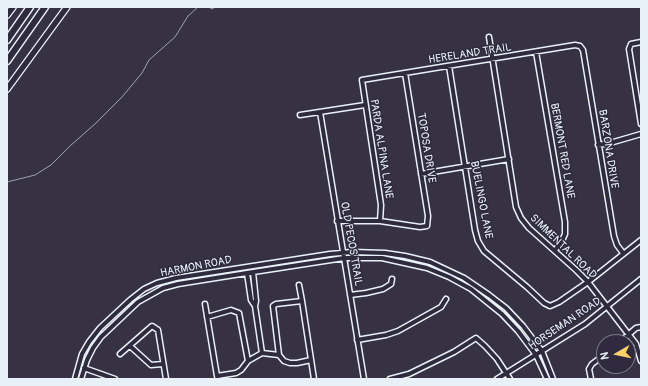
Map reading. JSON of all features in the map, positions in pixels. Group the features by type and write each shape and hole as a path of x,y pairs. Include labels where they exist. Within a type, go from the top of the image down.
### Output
{"highway":[{"path":"7,40 30,7"},
{"path":"7,61 45,7"}],"main road":[{"path":"7,15 13,7"},
{"path":"7,89 67,7"}],"street":[{"name":"SIMMENTAL ROAD","path":"489,37 516,207 521,218 529,228 555,250 588,282 630,334"},
{"path":"641,42 631,44 629,49 641,124"},
{"name":"HERELAND TRAIL","path":"362,80 493,60 575,45 580,46"},
{"name":"BARZONA DRIVE","path":"580,46 583,50 614,236 617,245 623,253"},
{"name":"BERMONT RED LANE","path":"536,52 565,222 565,234 561,243 555,250"},
{"name":"BUELINGO LANE","path":"449,66 478,241 484,251 544,303 550,306 559,302 588,282"},
{"name":"TOPOSA DRIVE","path":"380,221 420,227 427,226 428,216 405,73"},
{"name":"PARDA ALPINA LANE","path":"362,80 381,205 380,221"},
{"path":"635,88 641,87"},
{"path":"300,115 365,105"},
{"name":"OLD PECOS TRAIL","path":"320,112 364,379"},
{"path":"598,145 641,134"},
{"path":"421,174 509,159"},
{"path":"337,221 380,221"},
{"path":"588,282 641,240"},
{"name":"HARMON ROAD","path":"75,379 82,354 89,342 100,328 144,289 157,283 176,278 343,253 385,253 405,256 430,262 464,278 506,308 523,326 542,352 553,379"},
{"name":"HARMON ROAD","path":"81,379 93,348 101,337 138,302 149,294 163,288 178,284 344,258 382,258 427,268 449,277 471,289 502,314 518,331 536,355 547,379"},
{"path":"252,272 262,353"},
{"path":"247,273 251,300 255,306"},
{"path":"350,295 383,289 391,284 392,279"},
{"name":"HORSEMAN ROAD","path":"497,379 585,324 641,279"},
{"path":"299,285 314,379"},
{"path":"357,340 386,335 398,330 441,307 446,299"},
{"path":"302,301 276,304 273,306 279,355 284,361 290,363 312,360"},
{"path":"206,304 218,377 236,373 241,370 248,361 262,353 279,355"},
{"path":"208,316 231,310 239,313 248,361"},
{"path":"120,354 152,326 158,330 166,379"},
{"path":"630,334 641,326"},
{"path":"390,379 409,374 454,352 476,338 485,346 510,379"},
{"name":"SIMMENTAL ROAD","path":"636,344 641,361"},
{"path":"130,346 151,365 163,364"},
{"path":"591,379 589,369 596,361"},
{"path":"84,368 115,379"},
{"path":"409,374 411,379"}],"waterway":[{"path":"7,182 35,175 51,165 122,97 142,73 149,60 175,37 188,16 198,7"},
{"path":"210,7 212,9 215,7"}]}
